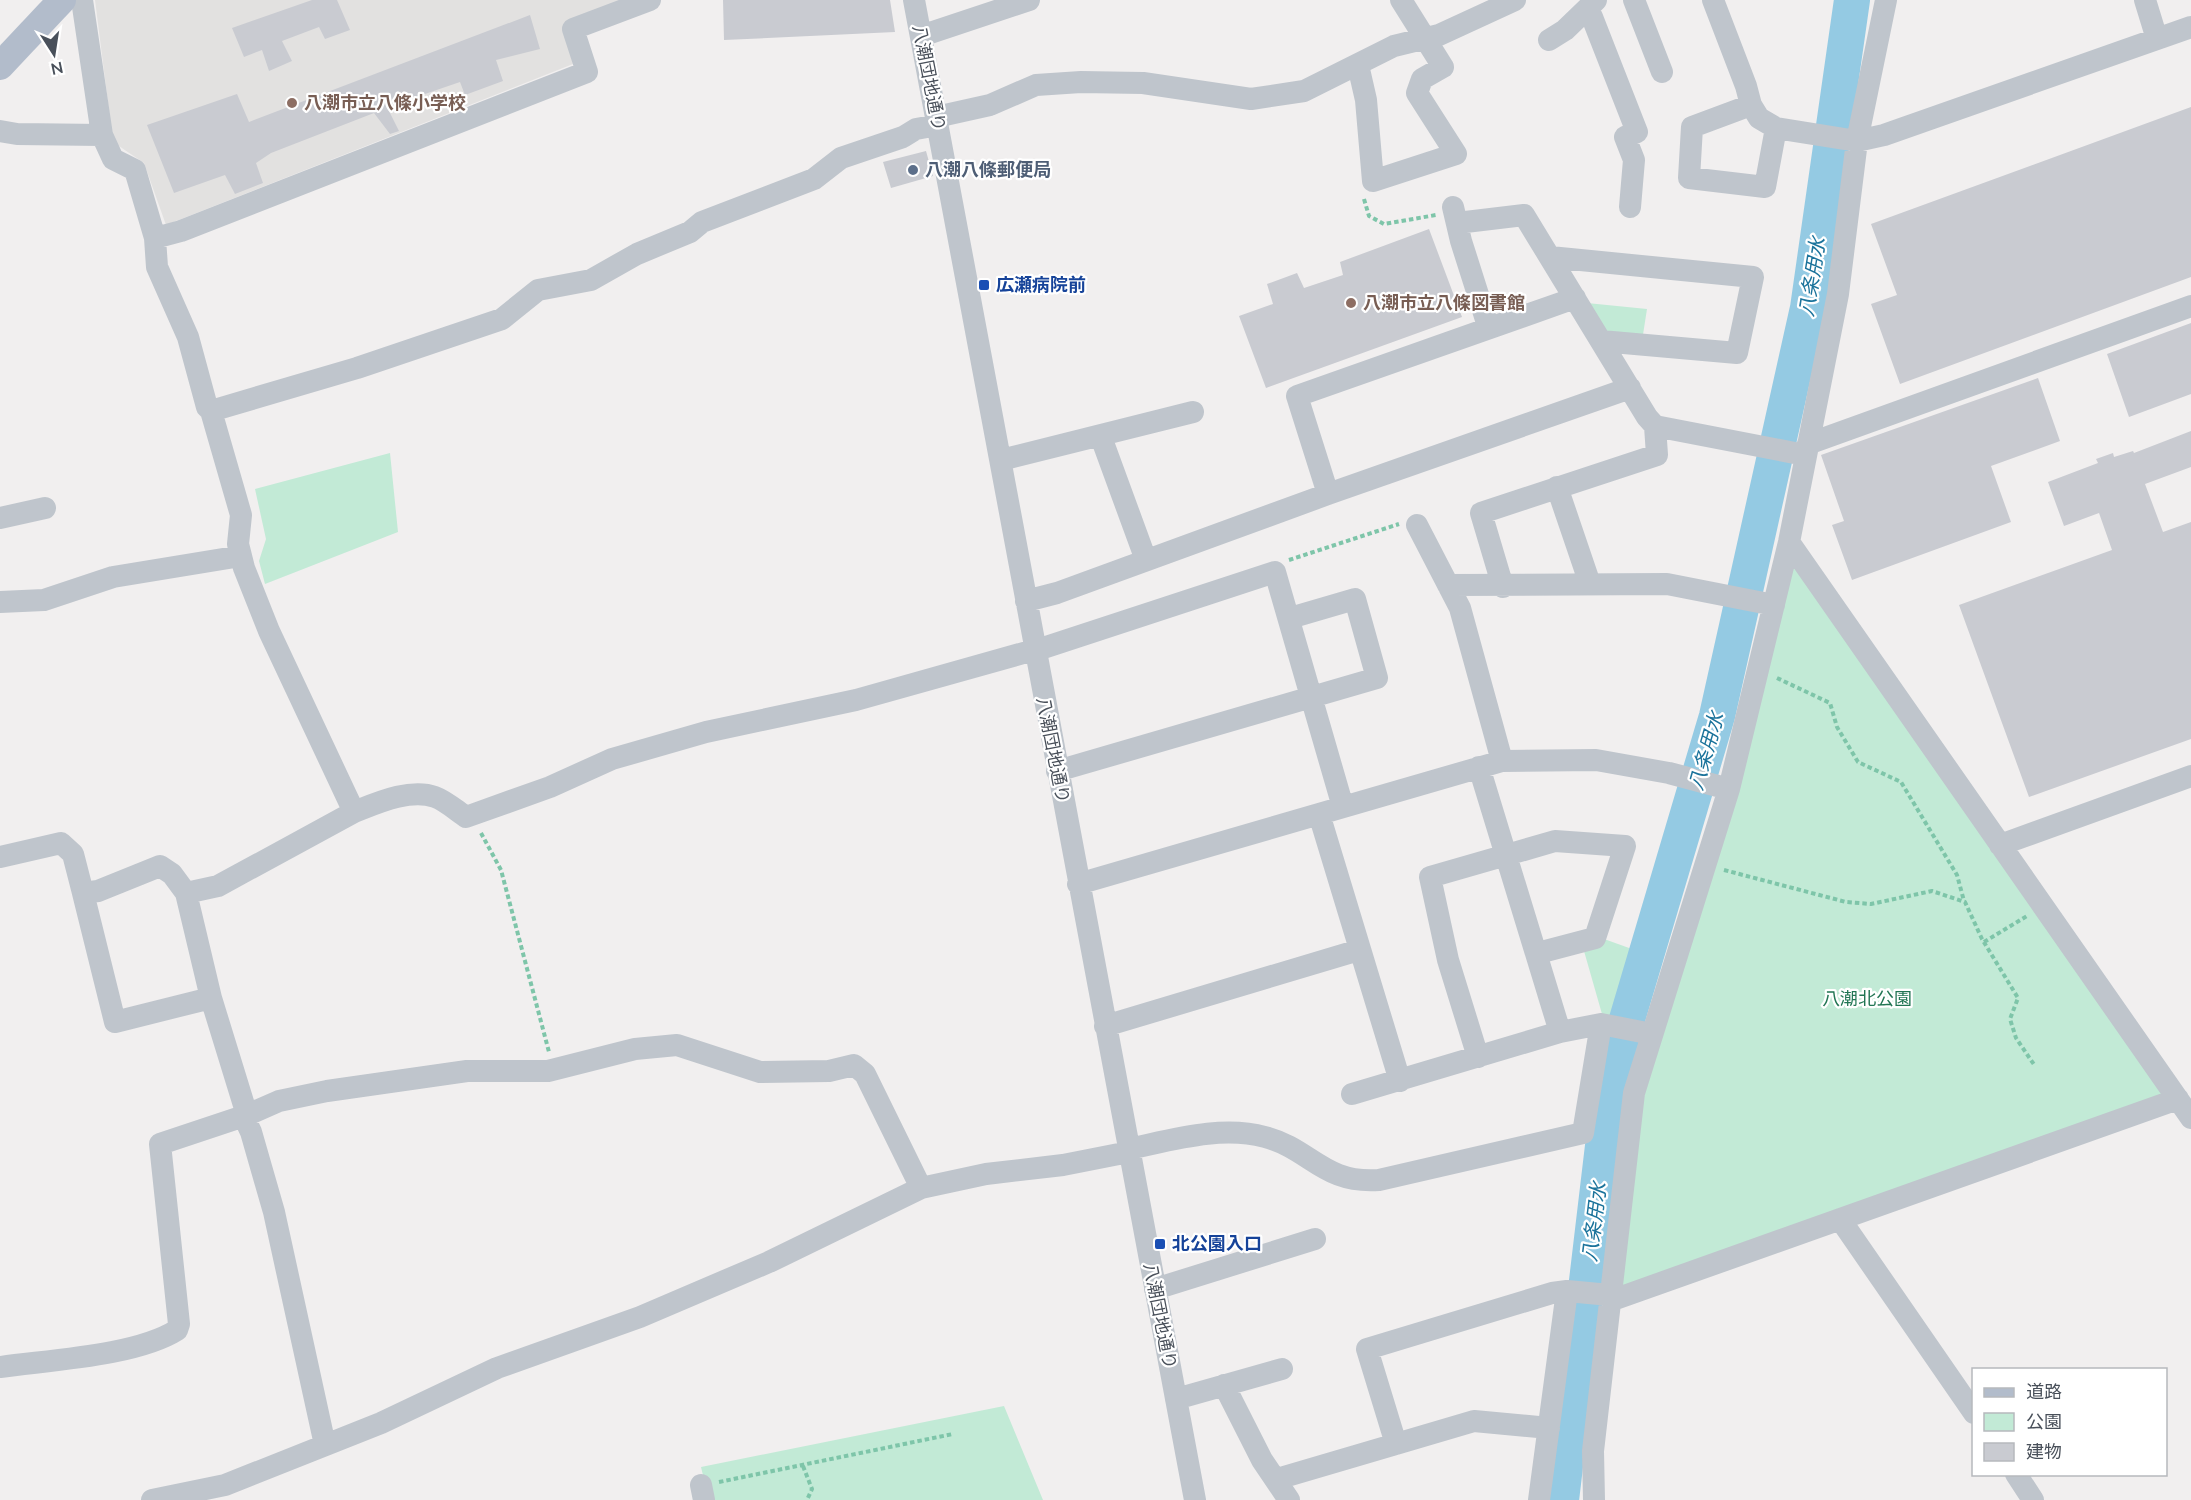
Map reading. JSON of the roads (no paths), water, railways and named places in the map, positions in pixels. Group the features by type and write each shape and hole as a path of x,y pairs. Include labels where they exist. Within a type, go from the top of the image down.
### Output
{"main road":[{"path":"0,66 62,0"}],"street":[{"path":"82,0 102,135 113,159 135,170 155,238 157,267 188,337 241,515 238,544 241,556 269,631 275,637 354,812"},
{"path":"155,238 181,231 587,72 573,29 650,0"},
{"name":"八潮団地通り","path":"914,0 1195,1500"},
{"path":"921,36 1029,0"},
{"path":"1358,65 1366,100 1373,181 1456,154 1417,93 1422,79 1443,68 1401,0"},
{"path":"211,411 357,368 502,319 538,290 591,280 638,254 690,232 702,222 814,179 841,158 903,137 937,121 990,105 1036,85 1081,82 1143,83 1251,99 1304,91 1394,46 1439,35 1515,0"},
{"path":"1634,0 1662,72"},
{"path":"1713,0 1746,86 1750,105 1759,118 1776,128 1857,141 1884,135 2191,27"},
{"path":"1594,1500 1593,1451 1634,1093 1706,865 1722,787 1758,669 1766,603 1789,543 1802,450 1838,294 1857,141 1886,0"},
{"path":"2145,0 2157,39"},
{"path":"1549,40 1565,30 1591,5"},
{"path":"1591,5 1593,16 1637,132 1625,137 1634,160 1630,207"},
{"path":"1750,105 1692,127 1689,178 1765,187 1776,128"},
{"path":"0,131 17,134 102,135"},
{"path":"1488,326 1454,214 1524,215 1655,426 1657,455 1481,513 1503,587"},
{"path":"1550,257 1753,277 1737,353 1601,341"},
{"path":"1328,494 1297,396 1488,326 1575,298"},
{"path":"1655,426 1802,450 2191,306"},
{"path":"1026,601 1057,593 1328,494 1630,388"},
{"path":"1001,460 1101,437 1193,412"},
{"path":"1101,437 1146,560"},
{"path":"1557,487 1590,584"},
{"path":"0,518 45,508"},
{"path":"1417,525 1460,608 1502,761"},
{"path":"1789,543 2191,1118"},
{"path":"0,602 52,599 113,578 241,556"},
{"path":"186,893 218,886 354,812 417,793 436,797 466,817 550,787 612,759 706,732 856,700 1034,650 1275,572 1343,807"},
{"path":"1448,585 1503,587 1667,584 1766,603"},
{"path":"1057,771 1377,678 1356,598 1290,618"},
{"path":"1078,884 1502,761 1596,760 1669,773 1722,787"},
{"path":"1479,767 1538,953 1560,1032"},
{"path":"2000,845 2191,776"},
{"path":"1319,814 1400,1081"},
{"path":"1478,1057 1448,960 1430,877 1505,853 1555,841 1624,846 1595,938 1538,953"},
{"path":"0,857 61,843 74,854 115,1022 211,998"},
{"path":"83,893 98,891 160,866 172,874 186,893 211,998 274,1212 325,1445"},
{"path":"1105,1026 1359,951"},
{"path":"1352,1094 1560,1032 1601,1024 1652,1034"},
{"path":"152,1500 225,1485 381,1423 497,1368 640,1317 769,1262 921,1188 986,1174 1064,1165 1197,1134 1264,1136 1283,1143 1344,1179 1363,1181 1379,1180 1583,1133 1601,1024"},
{"path":"0,1367 160,1341 177,1330 179,1324 160,1144 245,1116 279,1101 327,1091 467,1071 548,1071 635,1049 676,1045 760,1072 819,1071 854,1065 865,1074 921,1188"},
{"path":"1396,1444 1367,1349 1552,1293 1571,1292 1610,1298 2178,1099"},
{"path":"1840,1219 1972,1410"},
{"path":"1155,1289 1315,1239"},
{"path":"1539,1500 1571,1292"},
{"path":"1176,1399 1282,1369"},
{"path":"1224,1385 1262,1460 1277,1479 1289,1500"},
{"path":"1277,1479 1474,1421 1549,1428"},
{"path":"2017,1476 2033,1500"}],"waterway":[{"name":"八条用水","path":"1561,1500 1612,1070 1717,716 1808,308 1852,0"}],"place":[{"name":"八潮市立八條小学校","path":"292,103"},
{"name":"八潮八條郵便局","path":"913,170"},
{"name":"広瀬病院前","path":"984,285"},
{"name":"八潮市立八條図書館","path":"1351,303"},
{"name":"北公園入口","path":"1160,1244"}],"park label":[{"name":"八潮北公園","path":"1867,999"}]}
